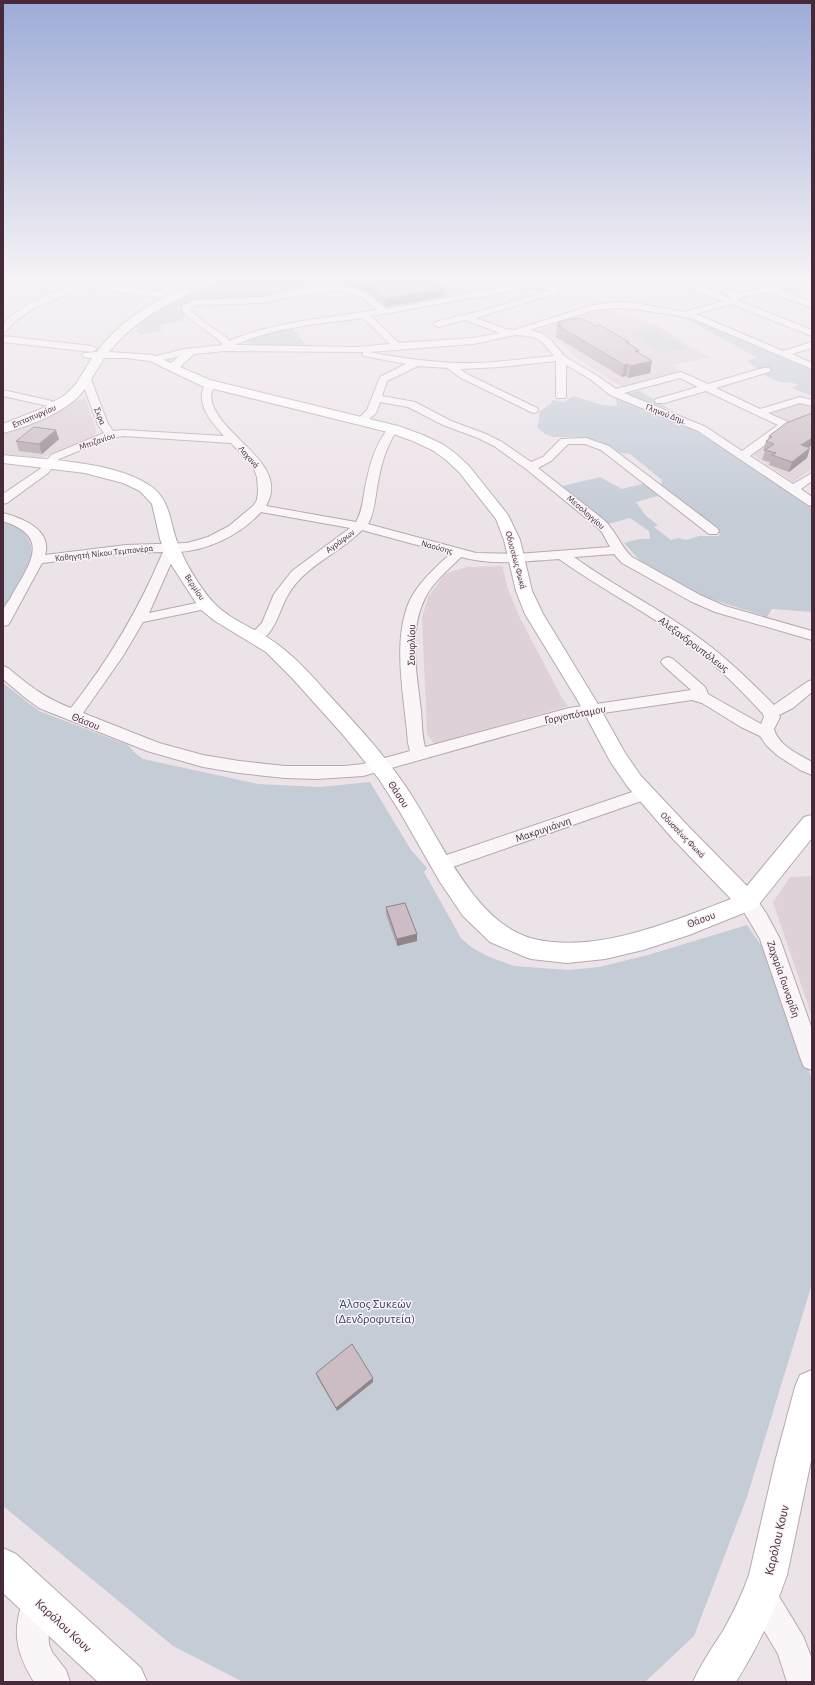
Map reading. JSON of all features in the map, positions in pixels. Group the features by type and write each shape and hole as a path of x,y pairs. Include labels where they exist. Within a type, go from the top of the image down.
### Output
{"street":[{"name":"Επταπυργίου","path":"3,422 48,403 72,383 91,359"},
{"name":"Επταπυργίου","path":"3,429 53,409 73,395 86,379 94,359"},
{"name":"Οδυσσέως Φωκά","path":"156,359 172,368 210,384 393,429 434,445 451,457 464,469 503,518 510,533 524,591 534,614 625,768 644,794 748,902"},
{"path":"172,368 184,359"},
{"path":"380,359 382,372 387,376"},
{"path":"392,359 448,365 493,365 555,359"},
{"path":"561,359 561,396"},
{"name":"Γληνού Δημ.","path":"562,359 593,377 614,393 702,429 812,502"},
{"path":"794,359 812,366"},
{"path":"361,421 372,411 378,398 380,384 387,376 417,362"},
{"path":"448,365 459,373 533,410"},
{"path":"660,401 766,370"},
{"path":"614,393 681,375 786,426 743,455"},
{"name":"Σκρα","path":"86,379 103,425 110,434"},
{"name":"Λαχανά","path":"210,384 206,393 208,406 233,440 254,460 260,469 264,490 263,499 258,508"},
{"path":"639,387 680,413 683,417 682,420"},
{"path":"3,393 48,403"},
{"name":"Σκρα","path":"73,395 92,396"},
{"name":"Μεσολογγίου","path":"378,398 416,406 444,422 494,442 530,467 600,522 610,535 618,550 632,564 703,602 720,609 812,636"},
{"path":"759,412 800,400 812,403"},
{"name":"Αγράφων","path":"256,636 268,625 281,594 297,574 360,526 367,511 374,472 380,450 393,429"},
{"name":"Μπιζανίου","path":"3,500 41,474 57,456 110,434 123,433 233,440"},
{"path":"530,467 544,460 566,440 595,443 605,448 632,468 713,531"},
{"name":"Βερμίου","path":"3,459 115,475 142,486 152,494 161,509 171,547 171,564 206,605 256,636 277,652 353,733 379,765"},
{"path":"793,489 812,476"},
{"path":"171,547 189,547 212,539 243,521 258,508"},
{"name":"Ναούσης","path":"258,508 360,526 476,557 517,558 618,550"},
{"path":"3,517 22,524 34,534 40,545 37,560 3,622"},
{"path":"73,716 111,666 171,564 207,546 212,539"},
{"name":"Καθηγητή Νίκου Τεμπονέρα","path":"37,560 126,549 171,547"},
{"name":"Σουφλίου","path":"419,754 416,743 409,652 409,636 412,614 424,588 458,553"},
{"name":"Αλεξανδρουπόλεως","path":"561,554 593,577 664,620 697,643 736,676 771,712"},
{"path":"138,619 206,605"},
{"path":"668,662 700,690 698,696 747,725 766,732"},
{"name":"Θάσου","path":"3,671 28,693 45,704 153,747 203,761 285,772 317,773 354,772 379,765 403,799 441,864 471,910 491,929 514,942 530,948 548,952 574,954 594,952 662,934 748,902"},
{"path":"812,685 784,707 771,712 772,717 767,726 766,732 768,737 775,745 812,769"},
{"name":"Γοργοπόταμου","path":"379,765 562,715 698,696"},
{"name":"Μακρυγιάννη","path":"441,864 644,794"},
{"path":"748,902 812,823"},
{"name":"Ζαχαρία Γουναρίδη","path":"748,902 759,918 770,939 812,1060"},
{"name":"Καρόλου Κουν","path":"713,1682 737,1644 753,1615 761,1596 778,1536 810,1400"},
{"name":"Καρόλου Κουν","path":"3,1567 127,1682"},
{"path":"761,1596 792,1646 803,1682"},
{"path":"38,1601 32,1620 33,1646 40,1665 54,1682"}],"shaded area":[{"path":"578,359 707,359 673,365 680,372 622,387"},
{"path":"81,399 86,399 96,430 94,436 41,458 3,454 3,432"},
{"path":"804,403 812,406 812,469 793,482 752,454 793,426 768,414"},
{"path":"502,566 508,589 520,618 562,698 568,706 435,745 427,734 422,618 428,597 444,575 450,572 467,567"},
{"path":"812,876 812,1017 773,902 790,877"}],"green space":[{"path":"756,359 785,359 812,370 812,396 792,388 798,385 780,382 765,376 765,373 772,371 767,368 759,369 747,361"},
{"path":"640,391 673,411 627,394"},
{"path":"573,396 602,405 617,406 616,399 687,426 729,452 812,508 812,612 772,609 767,617 708,598 682,586 641,562 624,543 639,539 650,539 649,531 630,518 608,524 562,486 600,477 622,489 646,483 661,495 636,502 646,516 658,525 654,527 671,540 679,538 686,540 699,536 719,536 720,534 661,485 662,480 630,454 620,453 598,441 575,437 553,437 545,434 537,427 540,412 551,404 552,400 564,402"},
{"path":"3,521 19,529 28,539 32,550 26,573 3,611"},
{"name":"Άλσος Συκεών (Δενδροφυτεία)","path":"3,683 39,711 128,745 143,759 258,784 320,787 370,782 411,850 427,868 424,872 461,938 471,947 487,956 514,966 569,970 599,967 648,955 747,925 766,952 812,1080 812,1284 747,1497 694,1636 645,1682 243,1682 173,1646 3,1506"}],"building":[{"path":"613,359 648,359 652,361 630,366 628,364 624,365"},
{"path":"812,413 812,438 801,445 810,448 792,462 772,455 776,453 765,450 774,444 766,441 772,437 769,436 786,423"},
{"path":"34,427 56,430 39,444 16,441"},
{"path":"405,903 417,934 397,939 386,907"},
{"path":"352,1344 373,1378 336,1408 316,1373"}]}
